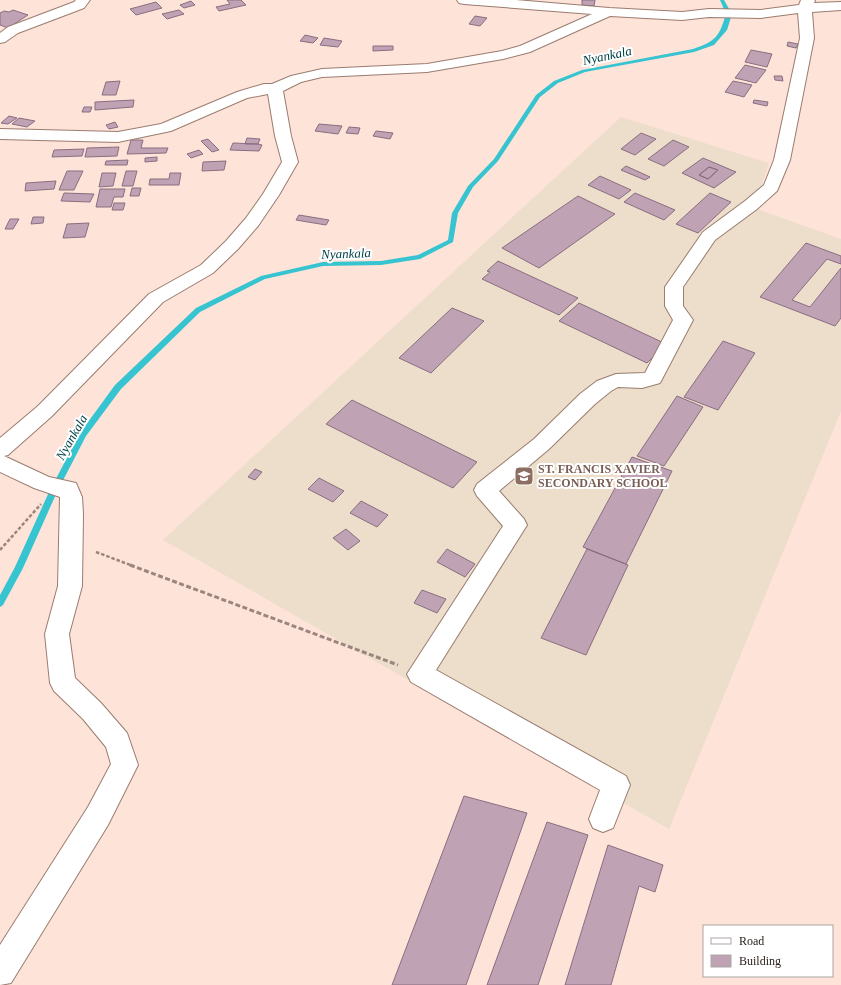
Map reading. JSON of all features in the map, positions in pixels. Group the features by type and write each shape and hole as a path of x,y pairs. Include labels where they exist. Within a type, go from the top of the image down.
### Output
{"street":[{"path":"0,38 13,30 79,5 82,0"},
{"path":"464,0 608,12 682,16 709,13 761,14 806,4 841,6"},
{"path":"603,819 616,785 420,674 516,525 485,490 548,438 596,393 611,382 622,380 645,382 653,378 684,320 674,306 674,287 709,236 751,205 771,187 782,160 807,38 806,4"},
{"path":"0,134 118,137 165,128 242,95 264,89 275,88 296,79 322,73 427,68 469,60 503,56 525,49 608,12"},
{"path":"0,450 45,411 156,298 207,269 232,245 252,222 271,195 290,162 283,136 275,88"},
{"path":"0,463 29,478 55,488 68,489 71,497 70,586 57,634 64,683 92,711 118,741 125,765 98,816 0,972"}],"path":[{"path":"0,550 55,488"},
{"path":"71,550 99,553 420,674"}],"shaded area":[{"name":"ST. FRANCIS XAVIER SECONDARY SCHOOL","path":"621,117 769,163 754,208 841,239 841,411 669,829 163,540"}],"building":[{"path":"227,0 241,0 246,5 219,11 216,7 230,4"},
{"path":"582,0 595,0 594,6 582,5"},
{"path":"191,1 195,5 184,8 180,5"},
{"path":"156,2 162,8 136,15 130,9"},
{"path":"13,10 28,15 8,28 0,25 0,13"},
{"path":"179,10 184,14 167,19 162,14"},
{"path":"475,16 487,18 480,26 469,24"},
{"path":"305,35 318,38 313,43 300,41"},
{"path":"324,38 342,41 338,47 320,45"},
{"path":"788,42 798,44 796,48 787,46"},
{"path":"373,46 393,46 393,50 373,51"},
{"path":"751,50 772,54 767,67 745,62"},
{"path":"745,65 766,70 756,83 735,78"},
{"path":"774,76 782,76 783,81 775,80"},
{"path":"120,81 116,95 102,95 106,82"},
{"path":"733,81 752,85 744,97 725,92"},
{"path":"134,100 133,107 95,110 95,102"},
{"path":"754,100 768,102 767,106 753,103"},
{"path":"84,107 92,107 90,112 82,112"},
{"path":"9,116 17,118 8,124 1,123"},
{"path":"19,118 35,121 27,127 12,124"},
{"path":"115,122 118,127 109,129 106,125"},
{"path":"319,124 342,126 338,134 315,131"},
{"path":"349,127 360,128 358,134 346,133"},
{"path":"376,131 393,133 390,139 373,136"},
{"path":"641,133 656,139 635,155 621,149"},
{"path":"247,138 260,139 258,144 245,144"},
{"path":"208,139 219,150 212,152 201,141"},
{"path":"131,140 143,140 141,148 168,148 166,153 127,154"},
{"path":"673,140 689,147 664,166 648,159"},
{"path":"233,143 262,145 259,151 230,150"},
{"path":"119,147 117,156 85,157 87,148"},
{"path":"84,149 82,156 52,157 54,150"},
{"path":"199,150 203,154 191,158 187,154"},
{"path":"157,157 157,161 145,162 145,158"},
{"path":"703,158 736,172 714,188 682,173","holes":["709,167 718,170 708,179 699,175"]},
{"path":"128,160 127,165 105,165 106,161"},
{"path":"226,161 224,170 202,171 203,162"},
{"path":"626,166 650,177 645,180 621,170"},
{"path":"709,167 718,170 708,179 699,175"},
{"path":"67,171 83,171 74,190 59,190"},
{"path":"126,171 137,171 133,186 122,186"},
{"path":"102,173 116,173 113,186 99,187"},
{"path":"170,173 181,173 179,185 149,185 150,179 169,179"},
{"path":"600,176 631,190 619,199 588,185"},
{"path":"56,181 54,189 25,191 26,183"},
{"path":"132,188 141,188 139,196 130,196"},
{"path":"100,189 125,189 123,197 114,197 111,207 96,207"},
{"path":"64,193 94,194 90,202 61,201"},
{"path":"635,193 675,210 664,220 624,202"},
{"path":"710,193 731,202 698,233 676,224"},
{"path":"578,196 615,214 539,268 502,248"},
{"path":"114,203 125,203 123,210 112,210"},
{"path":"299,215 329,220 326,225 296,220"},
{"path":"33,217 44,217 43,223 31,224"},
{"path":"10,219 19,219 13,229 5,229"},
{"path":"89,223 85,237 63,238 67,224"},
{"path":"806,243 841,256 841,264 827,259 792,300 810,307 841,268 841,318 835,326 760,297"},
{"path":"498,261 578,298 559,315 482,279 490,272 487,271"},
{"path":"579,303 666,344 647,363 559,321"},
{"path":"452,308 484,321 431,373 399,358"},
{"path":"723,341 755,353 718,410 684,397"},
{"path":"677,396 703,407 664,466 637,456"},
{"path":"352,400 477,462 453,488 326,424"},
{"path":"632,457 672,471 626,564 583,547"},
{"path":"255,469 262,472 255,480 248,477"},
{"path":"319,478 344,491 333,502 308,489"},
{"path":"361,501 388,515 377,527 350,513"},
{"path":"346,529 360,541 348,550 333,538"},
{"path":"447,549 475,564 465,577 437,562"},
{"path":"587,549 628,565 586,655 541,638"},
{"path":"422,590 446,599 437,613 414,603"},
{"path":"464,796 527,813 466,985 392,985"},
{"path":"547,822 588,835 538,985 487,985"},
{"path":"608,845 663,865 655,892 639,886 611,985 565,985"}],"waterway":[{"name":"Nyankala","path":"0,603 19,568 53,492 83,435 118,387 198,310 263,277 323,264 381,263 420,257 451,241 455,213 471,186 496,160 538,96 556,82 584,71 694,50 712,44 724,30 729,14 722,0"}],"place":[{"name":"ST. FRANCIS XAVIER SECONDARY SCHOOL","path":"524,476"}]}
